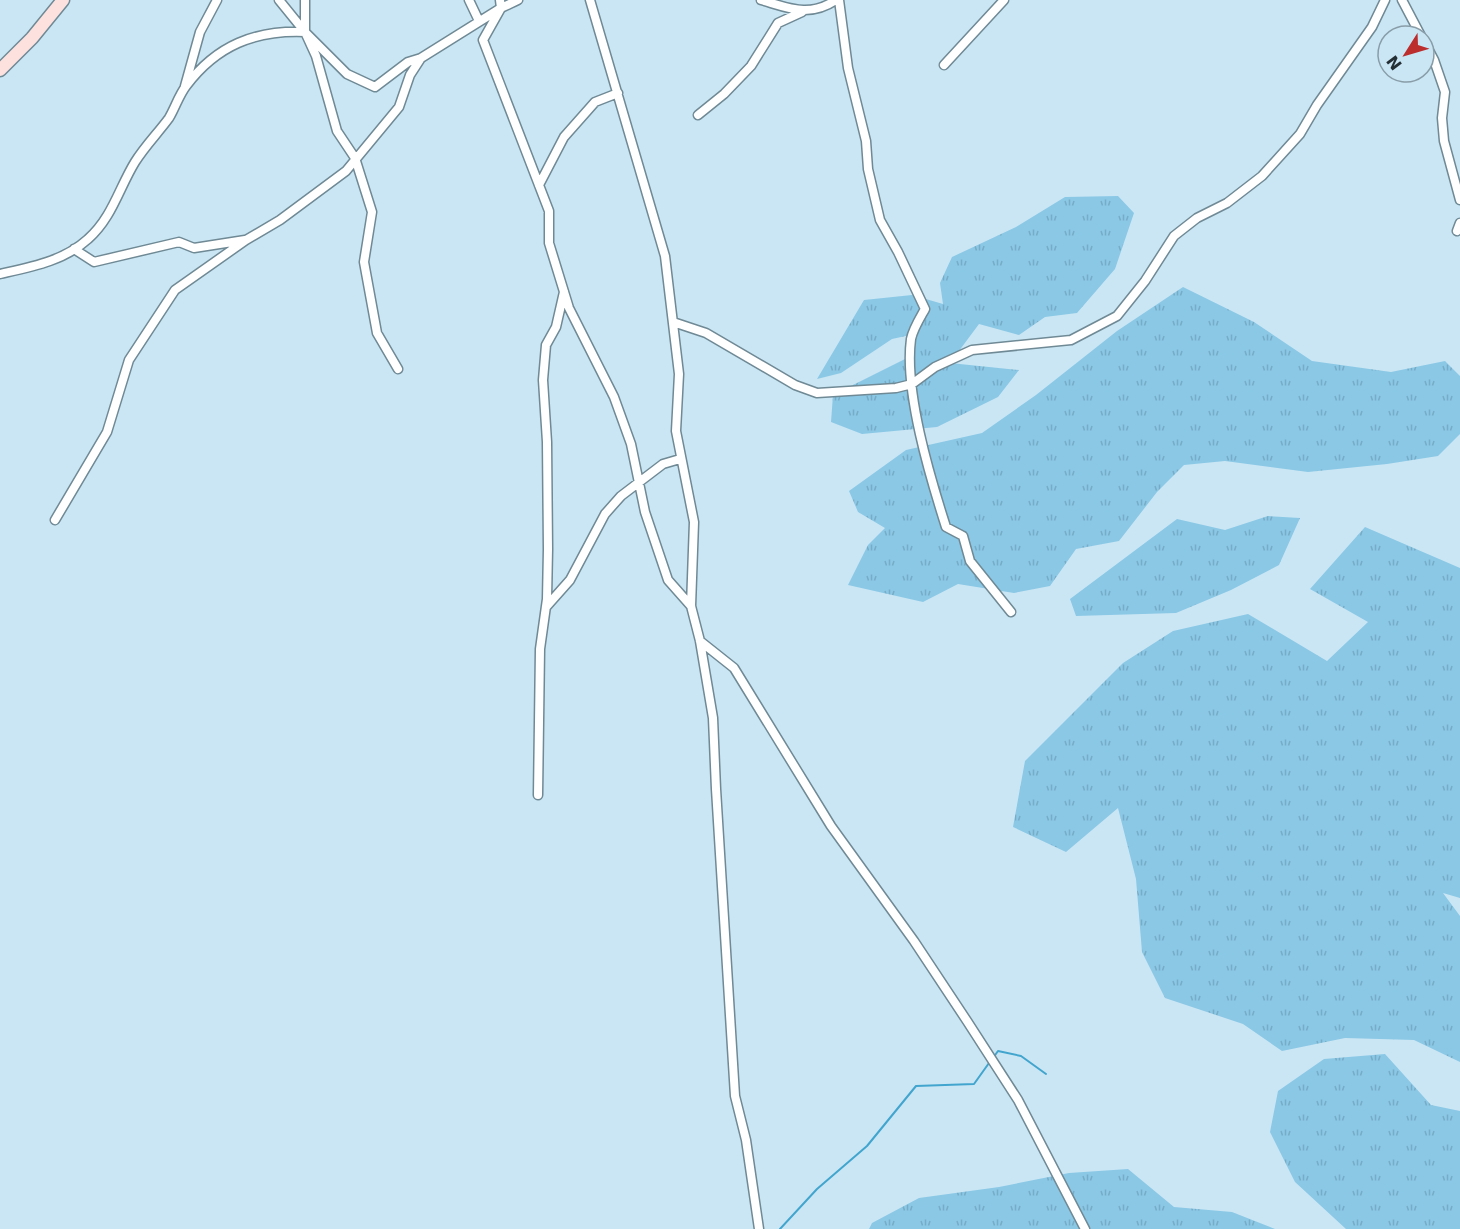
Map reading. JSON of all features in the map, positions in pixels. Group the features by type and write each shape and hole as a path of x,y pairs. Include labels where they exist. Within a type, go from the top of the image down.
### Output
{"street":[{"path":"0,70 32,38 63,0"},
{"path":"0,274 38,266 63,257 88,239 113,210 136,161 173,111 185,87 200,32 217,0"},
{"path":"279,0 305,32 348,74 375,87 408,62 421,58 479,21 500,4 518,0"},
{"path":"305,0 305,32 316,56 337,131 355,158 372,212 364,262 377,333 398,369"},
{"path":"469,0 479,21"},
{"path":"590,0 665,256 679,375 676,430 694,522 691,606 700,641 717,758 735,1096 746,1140 759,1229"},
{"path":"761,0 802,12"},
{"path":"698,115 724,94 751,66 778,23 837,0 848,68 864,130 868,169 880,220 925,309 911,338 912,384 926,465 946,527 963,536 970,561 1011,612"},
{"path":"944,65 1004,0"},
{"path":"673,322 706,333 795,386 817,393 896,388 912,384 935,367 972,350 1071,340 1118,315 1145,281 1174,236 1197,218 1227,203 1262,176 1300,134 1317,105 1372,27 1385,0"},
{"path":"1402,0 1415,24"},
{"path":"500,4 483,40 549,211 549,243 569,308 614,397 631,444 645,512 668,580 691,606"},
{"path":"185,87 211,60 238,42 276,31 305,32"},
{"path":"55,520 107,432 129,360 175,290 246,240 280,220 346,171 399,107 410,75 421,58"},
{"path":"1436,66 1445,92 1442,118 1444,141 1460,200"},
{"path":"539,185 564,137 595,102 618,93"},
{"path":"74,249 94,262 179,242 194,248 246,240"},
{"path":"538,795 540,649 546,607 547,442 543,380 546,345 556,327 564,290"},
{"path":"546,607 570,580 605,514 639,481 663,464 680,459"},
{"path":"700,641 735,668 831,826 961,1012 1018,1100 1085,1229"}],"green space":[{"path":"1118,196 1134,213 1115,269 1077,313 1045,317 1019,335 979,324 950,363 1019,370 998,397 937,427 862,434 831,422 833,395 907,358 915,334 892,339 841,373 817,379 864,300 912,295 943,304 940,283 952,257 1016,227 1065,197"},
{"path":"1183,287 1254,322 1312,361 1391,372 1445,361 1460,376 1460,434 1438,456 1387,464 1308,472 1225,461 1184,465 1157,492 1119,541 1076,549 1050,586 1014,593 958,584 923,602 848,585 868,545 885,528 858,512 849,491 906,450 982,433 1036,395 1117,331"},
{"path":"1268,516 1300,518 1279,565 1231,590 1176,613 1076,616 1070,599 1177,519 1225,530"},
{"path":"1365,527 1460,568 1460,898 1443,893 1460,916 1460,1062 1414,1040 1345,1038 1282,1051 1243,1024 1165,998 1142,952 1136,879 1118,808 1066,852 1013,827 1025,761 1123,663 1173,631 1248,614 1327,661 1368,622 1310,589"},
{"path":"1385,1054 1431,1105 1460,1111 1460,1229 1346,1229 1295,1182 1270,1132 1278,1091 1324,1059"},
{"path":"1128,1169 1174,1207 1232,1212 1275,1229 869,1229 872,1223 919,1198 999,1187 1069,1173"}],"waterway":[{"path":"993,1058 998,1051 1021,1056 1046,1074"},
{"path":"780,1229 817,1189 867,1146 916,1086 974,1084 989,1063"}]}
